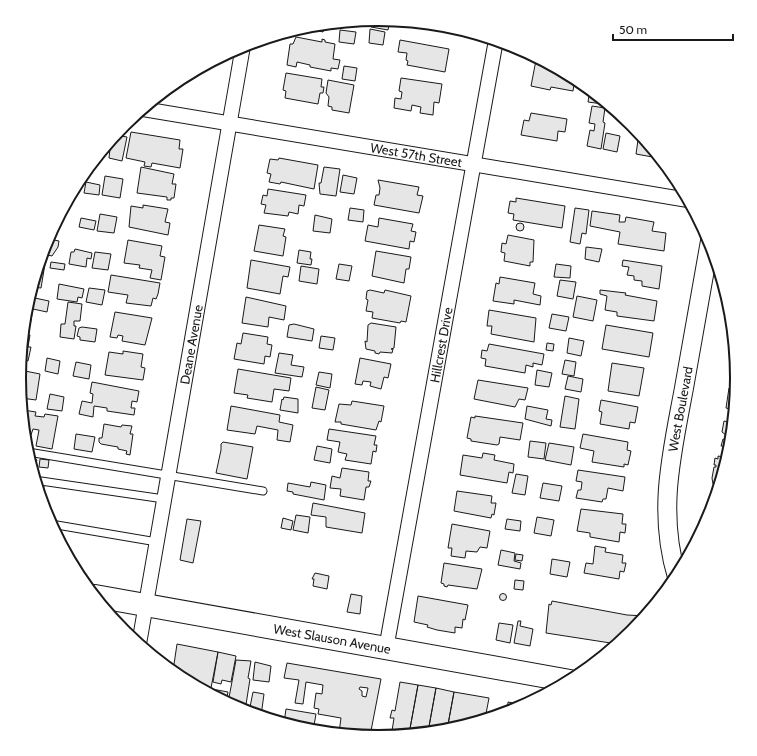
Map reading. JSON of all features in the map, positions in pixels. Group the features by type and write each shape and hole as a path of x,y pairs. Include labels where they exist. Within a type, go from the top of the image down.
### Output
{"main road":[{"name":"West Slauson Avenue","path":"104,598 560,679"}],"street":[{"name":"Hillcrest Drive","path":"386,649 495,46"},
{"name":"Deane Avenue","path":"140,637 242,54"},
{"name":"West 57th Street","path":"150,110 681,199"},
{"name":"West Boulevard","path":"675,567 667,530 666,502 672,458 708,253"}],"lane":[{"path":"34,453 263,492"},
{"path":"42,481 164,499"},
{"path":"59,525 157,542"}],"building":[{"path":"378,26 389,26 388,30 371,27"},
{"path":"370,29 385,32 383,45 369,43"},
{"path":"340,30 356,32 354,44 339,42"},
{"path":"296,37 322,42 322,39 325,40 325,42 335,44 333,59 340,60 338,69 331,68 331,71 310,67 310,65 297,62 296,67 287,65 290,44 293,44"},
{"path":"400,40 449,49 445,72 407,65 407,53 398,52"},
{"path":"535,63 574,85 573,91 551,87 550,90 531,86"},
{"path":"344,66 357,68 355,81 342,79"},
{"path":"286,73 322,79 321,87 324,87 323,93 320,93 318,104 285,98 286,91 283,90"},
{"path":"401,78 442,84 439,103 434,102 433,115 420,113 421,107 412,105 411,111 394,108 395,98 401,99 402,92 399,91"},
{"path":"328,80 354,85 349,113 332,110 332,107 328,106 329,97 326,93"},
{"path":"589,96 599,103 588,102"},
{"path":"592,106 605,108 603,122 605,123 601,149 587,146 590,130 594,131 595,124 589,123"},
{"path":"531,113 567,119 565,132 558,131 557,141 521,135 524,120 529,121"},
{"path":"131,132 180,140 179,149 183,149 180,168 152,163 151,167 144,166 145,162 126,158"},
{"path":"606,133 620,136 617,152 603,149"},
{"path":"123,136 127,137 122,161 109,158 110,151 114,146"},
{"path":"638,141 652,157 636,154"},
{"path":"279,158 318,165 314,189 281,182 280,184 269,182 271,174 267,173 270,159 278,160"},
{"path":"141,167 174,174 172,184 176,184 174,198 167,200 167,197 137,193"},
{"path":"324,167 340,169 336,196 320,194 319,183 321,183"},
{"path":"343,175 357,178 354,194 340,192"},
{"path":"105,176 123,179 120,198 102,195"},
{"path":"378,180 419,187 417,195 423,196 419,213 374,205 376,195 379,195 380,188"},
{"path":"86,182 100,185 99,195 84,193"},
{"path":"268,189 306,195 304,206 299,205 298,214 289,212 288,216 264,213 266,205 261,204 263,195 267,196"},
{"path":"516,198 565,206 562,228 513,220 514,214 508,213 510,201 516,202"},
{"path":"143,205 168,209 165,222 170,223 168,235 129,227 131,206 143,208"},
{"path":"350,208 364,210 363,222 348,220"},
{"path":"575,208 589,210 586,234 582,233 580,244 570,242"},
{"path":"592,211 620,215 619,222 625,222 626,217 654,222 652,231 666,233 664,251 618,244 620,232 590,226"},
{"path":"100,214 117,217 114,233 97,231"},
{"path":"315,215 332,219 330,233 313,231"},
{"path":"81,218 96,221 94,230 79,227"},
{"path":"379,218 413,224 411,231 416,232 414,242 410,241 409,249 365,241 368,225 378,227"},
{"path":"520,223 523,224 523,230 520,231 517,230 516,227 517,224"},
{"path":"259,225 285,229 283,236 286,237 283,256 254,251"},
{"path":"508,235 534,240 533,262 530,262 530,266 504,261 505,253 501,252 502,243 506,244"},
{"path":"54,240 59,241 58,247 52,256 49,255 53,243"},
{"path":"128,240 162,246 160,256 165,257 161,280 150,278 152,270 139,268 140,265 124,263"},
{"path":"586,247 602,249 599,262 585,259"},
{"path":"75,249 92,253 91,259 87,258 86,267 69,264 71,252 74,252"},
{"path":"299,250 311,252 311,265 297,263"},
{"path":"376,251 411,257 409,269 406,269 404,283 372,276"},
{"path":"95,252 111,254 108,270 92,268"},
{"path":"251,260 290,267 288,277 283,276 280,294 247,288"},
{"path":"623,260 662,266 659,289 642,286 642,281 634,280 634,276 627,275 629,267 622,266"},
{"path":"51,262 65,264 64,270 50,268"},
{"path":"339,264 352,266 349,281 336,279"},
{"path":"556,264 571,266 570,278 554,277"},
{"path":"45,266 41,288 38,288"},
{"path":"301,266 319,269 317,284 299,281"},
{"path":"111,275 160,283 156,299 153,298 151,306 126,303 128,295 108,292"},
{"path":"500,277 535,283 533,294 541,296 540,305 514,300 514,304 493,301 496,283 499,284"},
{"path":"560,280 576,282 573,299 557,296"},
{"path":"59,284 84,289 82,298 78,297 77,302 57,299"},
{"path":"89,288 105,290 102,305 86,302"},
{"path":"370,290 384,293 385,290 411,296 406,322 401,321 400,323 372,318 373,312 366,311 368,300 366,299 367,291"},
{"path":"600,290 626,293 625,295 657,301 654,321 617,316 617,312 605,310 607,296 600,294"},
{"path":"577,296 597,300 593,321 573,317"},
{"path":"246,297 286,306 284,320 269,317 268,327 242,323"},
{"path":"35,298 49,301 47,312 33,309"},
{"path":"68,302 82,304 80,321 74,321 74,326 76,326 74,339 60,337 61,324 65,324"},
{"path":"489,310 536,318 534,342 491,334 492,326 487,326"},
{"path":"115,312 152,318 145,345 122,341 123,336 118,335 117,338 110,337"},
{"path":"552,314 569,317 566,331 549,328"},
{"path":"371,323 396,327 394,348 391,349 393,349 392,353 380,352 379,354 375,353 375,351 366,349 365,341 367,342 368,325"},
{"path":"294,324 314,329 312,341 287,337 289,325"},
{"path":"606,325 653,333 649,357 602,349"},
{"path":"79,328 97,329 95,342 80,340 80,337 77,336"},
{"path":"243,333 268,337 267,344 272,345 270,357 265,356 264,364 234,359 237,343 241,344"},
{"path":"321,336 335,338 333,350 319,348"},
{"path":"569,338 584,341 581,356 567,353"},
{"path":"547,343 554,344 553,351 546,350"},
{"path":"489,344 544,354 542,365 533,363 533,367 526,365 525,373 485,366 486,359 481,358 482,350 487,351"},
{"path":"28,347 31,347 28,361 27,361"},
{"path":"123,351 143,354 141,367 145,368 143,380 105,375 109,352 123,354"},
{"path":"279,353 293,355 291,365 304,367 302,377 275,373"},
{"path":"47,358 60,361 58,374 45,371"},
{"path":"360,358 391,364 388,378 384,377 381,389 370,386 371,382 363,381 362,385 355,384"},
{"path":"565,360 576,362 574,376 562,374"},
{"path":"76,362 91,365 89,379 73,376"},
{"path":"612,363 644,368 639,396 608,391"},
{"path":"238,369 291,378 289,391 274,389 272,402 247,398 248,395 234,393"},
{"path":"537,370 552,373 549,387 535,385"},
{"path":"26,371 40,374 36,400 27,399"},
{"path":"319,372 332,374 330,388 316,385"},
{"path":"568,376 583,379 581,392 565,389"},
{"path":"478,380 528,388 525,400 519,399 515,407 474,399"},
{"path":"92,382 139,391 137,402 132,401 131,408 135,408 134,415 107,411 107,408 94,406 93,417 79,414 82,401 92,403 93,394 90,393"},
{"path":"316,387 329,390 325,410 312,408"},
{"path":"729,388 730,388 729,409 726,408"},
{"path":"50,394 64,397 62,411 47,409"},
{"path":"565,396 579,399 575,429 560,427"},
{"path":"284,397 298,399 298,413 280,410 282,399 283,400"},
{"path":"601,400 638,407 635,423 630,422 629,429 600,424 602,412 599,411"},
{"path":"352,401 384,406 381,422 379,421 376,430 335,422 339,404 351,405"},
{"path":"231,406 280,415 279,422 293,425 290,442 277,440 278,430 257,426 255,434 227,430"},
{"path":"527,406 548,410 546,419 552,420 551,426 525,419"},
{"path":"28,411 36,412 35,416 44,417 45,414 58,416 52,449 36,446 39,430 33,429 31,434"},
{"path":"475,416 523,423 520,440 500,437 499,444 497,445 471,441 471,439 467,438 471,417 475,418"},
{"path":"724,421 727,422 726,435 722,432"},
{"path":"104,424 121,427 122,425 132,426 130,434 133,434 130,455 126,454 127,451 118,449 118,447 101,444 99,442 99,438 102,438"},
{"path":"329,429 376,436 374,445 377,445 376,452 373,451 371,464 345,460 347,454 338,452 340,442 327,440"},
{"path":"76,434 95,437 92,452 74,449"},
{"path":"583,434 628,442 627,450 631,451 628,465 624,464 624,467 592,462 594,451 580,448"},
{"path":"723,439 725,440 724,446 721,446"},
{"path":"530,441 546,443 544,459 528,457"},
{"path":"223,442 253,447 247,479 216,473 221,444"},
{"path":"549,443 574,447 571,465 545,460"},
{"path":"317,446 332,449 330,463 314,460"},
{"path":"483,453 495,455 494,460 514,464 513,473 509,472 507,483 460,475 463,455 482,458"},
{"path":"718,456 722,457 713,484 712,478 714,467 716,467 716,465 714,465 715,458 718,459"},
{"path":"40,459 49,460 48,468 39,467"},
{"path":"342,468 369,472 368,481 371,481 369,487 366,487 364,500 340,496 341,489 330,488 332,476 340,478"},
{"path":"578,470 625,477 623,491 608,488 606,499 603,499 602,502 576,498 578,490 581,490 582,482 576,481"},
{"path":"516,474 528,476 525,495 512,493"},
{"path":"311,482 326,485 324,500 293,494 293,492 287,491 288,483 310,487"},
{"path":"543,483 562,486 559,501 540,498"},
{"path":"457,491 492,496 491,503 496,503 494,515 492,514 491,518 454,511"},
{"path":"313,503 365,513 362,533 326,527 326,517 311,515"},
{"path":"581,509 623,514 622,524 626,524 625,533 620,532 619,542 590,537 590,533 577,531"},
{"path":"296,515 310,517 308,533 293,530"},
{"path":"537,517 554,520 551,536 534,533"},
{"path":"283,518 293,521 291,530 281,528"},
{"path":"187,519 201,521 193,563 180,560"},
{"path":"507,519 521,521 520,531 505,529"},
{"path":"452,524 490,531 487,548 480,547 477,552 466,551 465,558 451,556 452,548 448,548"},
{"path":"595,546 606,548 605,552 623,555 622,563 626,563 624,572 620,571 619,579 584,573 586,563 593,564"},
{"path":"501,550 515,553 514,561 521,563 520,569 498,565"},
{"path":"516,554 523,555 522,561 515,560"},
{"path":"552,559 570,562 567,577 550,574"},
{"path":"444,563 482,569 477,589 448,585 447,587 444,586 444,584 441,583"},
{"path":"315,573 329,576 327,589 313,586 314,579 312,579"},
{"path":"515,580 524,581 523,590 514,589"},
{"path":"351,594 362,596 360,614 347,612"},
{"path":"503,594 506,597 503,600 500,597"},
{"path":"418,596 468,605 465,620 463,619 462,628 455,627 455,633 437,630 427,627 428,625 414,622"},
{"path":"552,601 627,615 638,616 611,643 546,633 549,604 551,605"},
{"path":"518,621 521,621 520,626 533,629 530,646 514,643"},
{"path":"499,623 513,625 510,643 496,640"},
{"path":"177,644 218,652 211,688 174,664"},
{"path":"218,652 236,656 231,682 222,680 221,684 213,682"},
{"path":"236,660 251,661 246,704 229,697"},
{"path":"255,662 271,666 269,682 253,680"},
{"path":"287,663 381,679 371,730 340,728 341,718 318,714 319,709 314,708 316,693 322,694 323,685 306,682 303,704 295,703 299,680 284,678","holes":["360,687 368,688 366,697 362,696 362,691 359,689"]},
{"path":"400,682 418,685 410,728 392,729 394,718 390,718 392,710 395,711"},
{"path":"418,685 436,688 429,726 410,728"},
{"path":"436,688 454,692 448,723 429,726"},
{"path":"214,689 228,692 227,696"},
{"path":"253,692 264,694 262,710 250,705"},
{"path":"454,692 489,698 486,713 448,723"},
{"path":"286,709 316,714 314,724 285,717"}]}
